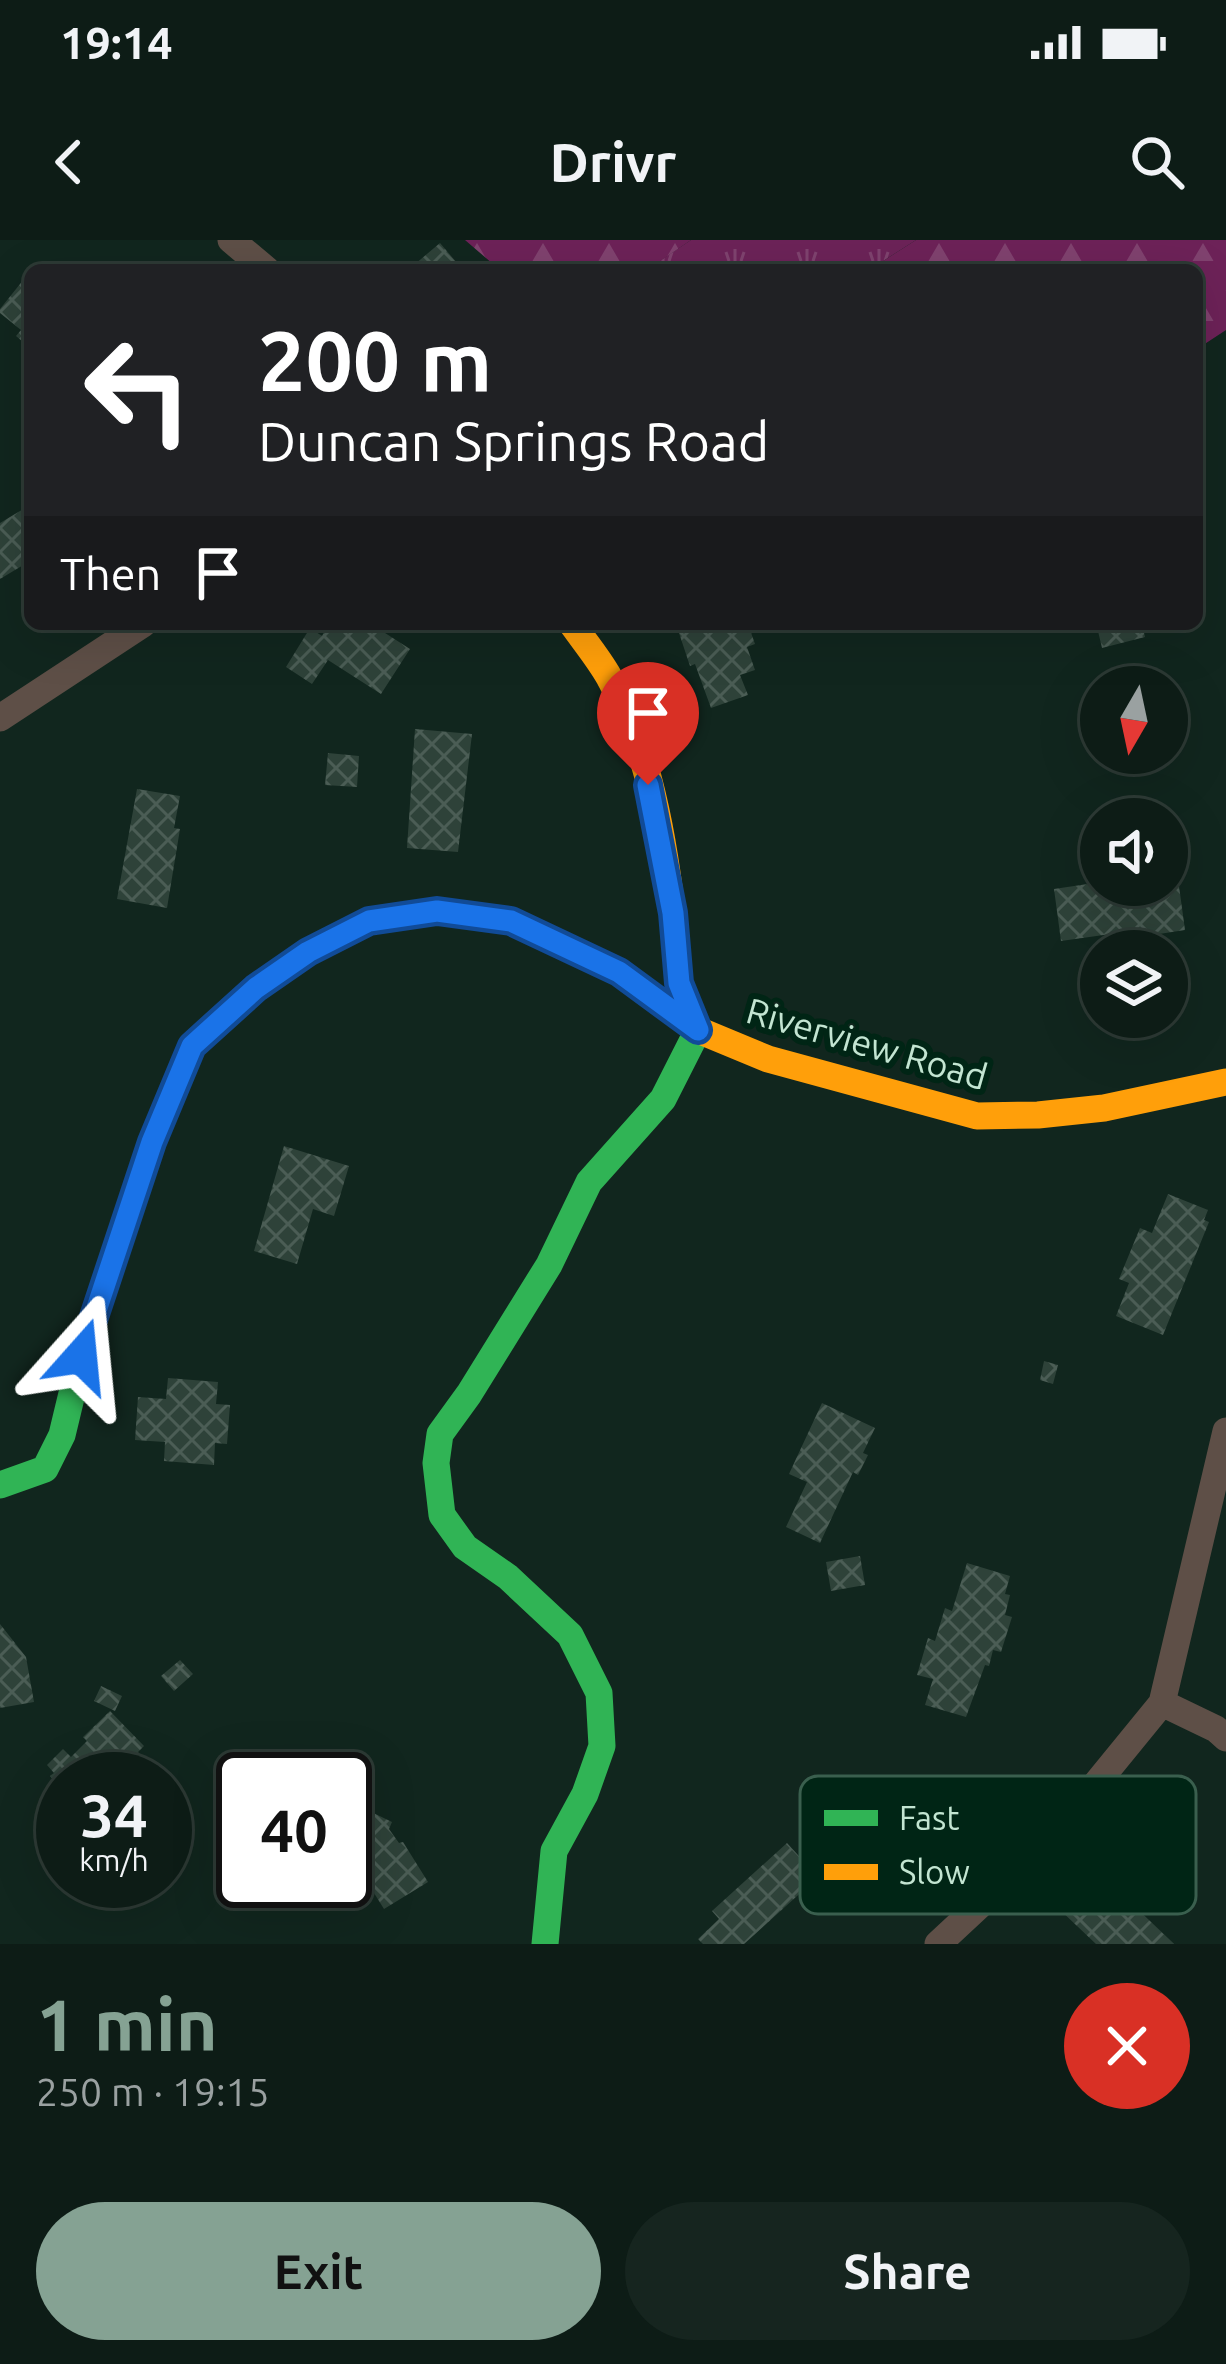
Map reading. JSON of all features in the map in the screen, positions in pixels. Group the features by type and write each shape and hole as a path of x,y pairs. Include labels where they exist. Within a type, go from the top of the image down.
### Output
{"street":[{"path":"231,240 260,264"},
{"path":"0,718 134,630"},
{"path":"545,1944 554,1850 585,1794 602,1746 599,1693 570,1635 508,1576 465,1547 442,1515 436,1463 440,1434 549,1265 589,1182 663,1099 698,1030 679,983 669,892 638,742 609,677 576,630"},
{"name":"Riverview Road","path":"0,1485 45,1469 62,1435 116,1244 192,1046 256,988 308,952 369,921 437,911 511,921 619,972 698,1030 768,1059 976,1116 1104,1108 1226,1082"},
{"path":"1102,1776 1162,1702 1226,1431"},
{"path":"1162,1702 1226,1738"},
{"path":"938,1944 970,1914"}],"green space":[{"path":"465,240 691,240 656,264 493,264"},
{"path":"691,240 916,240 878,264 655,264"},
{"path":"916,240 1226,240 1226,330 1203,345 1203,264 878,264"}],"building":[{"path":"440,243 458,264 415,264"},
{"path":"24,279 24,343 16,336 21,330 0,309"},
{"path":"24,509 24,565 0,579 0,523"},
{"path":"309,630 322,636 326,630 380,630 410,649 381,694 328,660 312,684 286,667"},
{"path":"750,630 755,644 747,647 755,670 740,675 748,695 711,708 679,633"},
{"path":"1143,630 1145,637 1102,648 1098,631"},
{"path":"415,729 472,734 458,852 407,848"},
{"path":"328,753 359,756 357,787 325,785"},
{"path":"137,789 180,796 174,828 180,829 167,908 117,899"},
{"path":"1080,885 1080,906 1182,906 1185,930 1080,930 1080,938 1061,941 1054,889"},
{"path":"284,1146 349,1166 334,1216 313,1209 297,1264 254,1251"},
{"path":"1168,1194 1208,1210 1204,1220 1209,1222 1163,1335 1116,1316 1129,1283 1119,1279 1140,1228 1152,1233"},
{"path":"1044,1361 1058,1365 1053,1384 1040,1380"},
{"path":"168,1378 218,1382 216,1404 230,1405 227,1444 215,1443 214,1465 164,1461 165,1442 135,1440 138,1397 166,1399"},
{"path":"822,1403 875,1428 863,1453 868,1455 858,1475 853,1472 820,1543 786,1527 807,1482 789,1474"},
{"path":"860,1556 865,1585 831,1591 826,1562"},
{"path":"967,1563 1010,1576 1005,1615 1012,1617 1001,1652 993,1650 966,1717 925,1705 933,1679 917,1675 928,1638 935,1641 945,1608 952,1611"},
{"path":"0,1624 26,1657 34,1702 0,1708"},
{"path":"180,1660 193,1674 174,1691 161,1676"},
{"path":"101,1686 122,1696 115,1711 94,1701"},
{"path":"110,1711 144,1746 138,1752 76,1752 87,1741 83,1737"},
{"path":"372,1812 392,1822 389,1829 428,1882 384,1909 372,1890"},
{"path":"787,1843 800,1857 800,1893 744,1944 703,1944 698,1939 719,1919 712,1911"},
{"path":"1064,1914 1143,1914 1174,1944 1096,1944"}],"traffic: fast":[{"path":"0,1485 45,1469 62,1435 81,1356 152,1141 192,1046 256,989 307,952 369,921 437,911 511,921 619,972 658,1001"},
{"path":"545,1944 554,1851 585,1794 602,1746 599,1693 570,1635 508,1577 465,1547 442,1515 436,1463 440,1434 549,1265 589,1182 663,1099 698,1030 679,982"}],"traffic: slow":[{"path":"576,630 609,677 639,747 666,865 679,982"},
{"path":"658,1001 698,1030 768,1059 977,1116 1104,1108 1226,1082"}],"route":[{"path":"81,1356 152,1142 192,1046 256,988 308,952 369,921 437,911 511,921 619,972 698,1030 679,983 673,913 648,785"}]}
